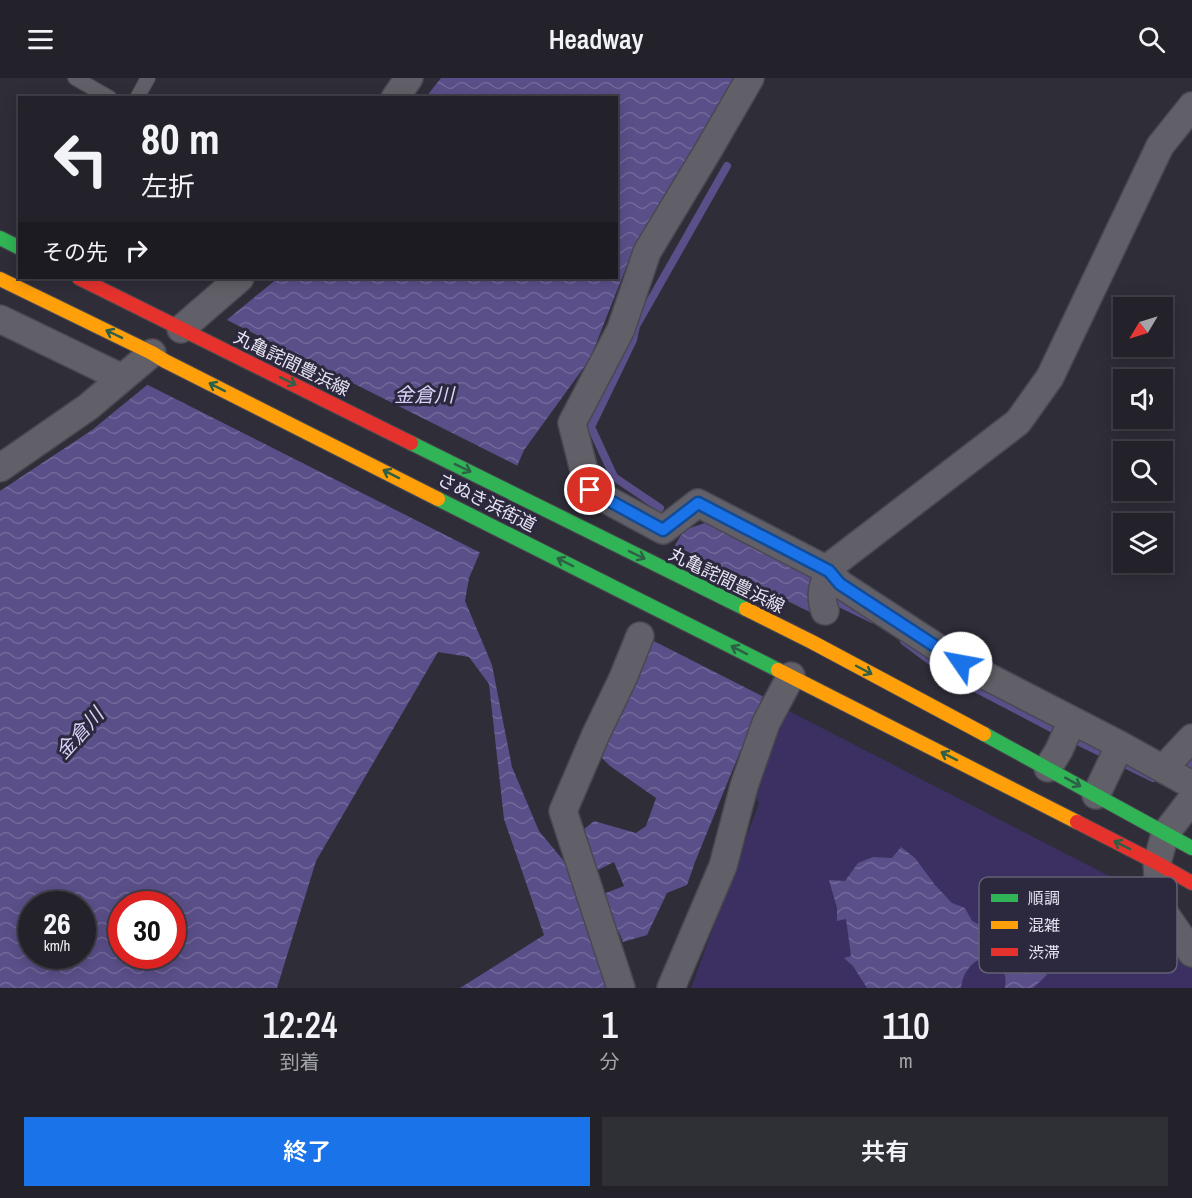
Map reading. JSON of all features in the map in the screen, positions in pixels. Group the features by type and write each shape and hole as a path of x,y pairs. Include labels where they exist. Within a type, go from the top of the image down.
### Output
{"main road":[{"path":"0,238 18,247"},
{"path":"0,279 159,357"},
{"name":"丸亀詫間豊浜線","path":"81,279 812,642 1192,848"},
{"name":"さぬき浜街道","path":"159,357 791,676"},
{"path":"791,676 1192,883"}],"street":[{"path":"396,96 409,78"},
{"path":"750,78 647,252 621,329 572,423 590,490 663,530 698,503 825,592"},
{"path":"825,592 832,564 884,531 1018,422 1050,377 1160,146 1192,106"},
{"path":"190,333 239,279"},
{"path":"0,319 122,378"},
{"path":"0,468 88,407 122,378 159,357"},
{"path":"825,592 840,584 1068,731 1115,755 1181,781"},
{"path":"621,988 563,811 640,636"},
{"path":"671,988 723,866 744,786 766,723 791,676"},
{"path":"1048,768 1068,731"},
{"path":"1158,877 1157,863 1192,738"},
{"path":"1096,795 1115,755"},
{"path":"1177,931 1192,953"}],"lane":[{"path":"75,78 106,96"},
{"path":"138,96 148,78"}],"shaded area":[{"path":"787,710 1111,877 979,877 979,973 1177,973 1177,946 1192,969 1192,988 691,988 759,803 755,795"}],"water":[{"name":"金倉川","path":"441,78 737,78 629,260 590,359 524,450 469,578 465,601 492,665 512,767 539,831 573,872 607,988 460,988 544,935 504,819 489,684 469,657 438,652 316,861 277,988 0,988 0,491 92,430 277,279 618,279 618,96 427,96"},
{"path":"708,522 818,573 813,614 762,698 687,885 667,893 647,935 623,942 619,932 611,936 598,896 624,886 614,862 592,873 577,835 594,821 636,833 646,826 656,798 610,766 594,750 646,636 674,547 684,530"},
{"path":"901,847 915,858 952,903 965,908 972,921 979,924 979,960 969,967 961,988 867,988 853,966 844,958 851,956 846,919 837,921 837,908 829,880 845,881 858,863 873,857 892,858"},
{"path":"1004,973 1045,973 1047,975 1033,988 1005,988"}],"pier":[{"path":"223,318 520,467 483,554 144,383"},
{"path":"672,544 816,615 766,698 644,636"}],"waterway":[{"path":"660,508 614,477 591,427 633,340 636,326 727,166"},
{"path":"829,598 872,619"},
{"path":"904,641 948,674 1153,778"},
{"path":"1181,775 1192,763"}],"traffic: fast":[{"path":"0,238 18,247"},
{"path":"411,443 746,609"},
{"path":"438,499 778,670"},
{"path":"984,734 1192,848"}],"traffic: slow":[{"path":"0,279 152,353 438,499"},
{"path":"746,609 984,734"},
{"path":"778,670 1077,822"}],"traffic: jam":[{"path":"81,279 411,443"},
{"path":"1077,822 1192,883"}],"route":[{"path":"590,490 663,530 698,503 829,571 840,584 961,663"}]}
